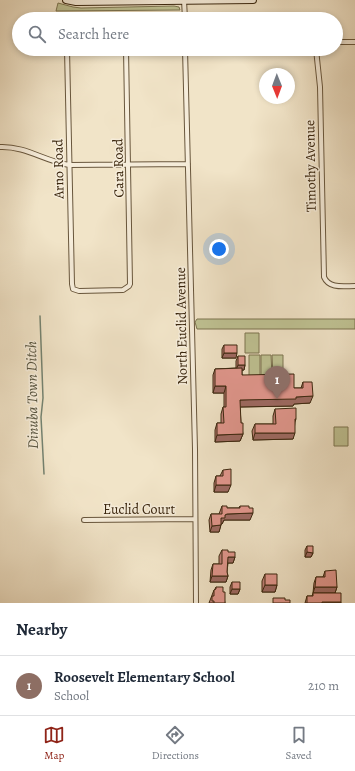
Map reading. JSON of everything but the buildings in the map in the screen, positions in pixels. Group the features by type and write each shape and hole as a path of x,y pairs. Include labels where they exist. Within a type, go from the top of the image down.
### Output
{"street":[{"path":"66,0 76,2 253,0"},
{"path":"184,0 185,12"},
{"path":"343,42 355,42"},
{"name":"Arno Road","path":"67,56 72,284 74,289 79,291 123,290 129,286"},
{"name":"Cara Road","path":"126,56 131,281 129,286"},
{"name":"North Euclid Avenue","path":"186,56 195,451 194,519 196,603"},
{"name":"Timothy Avenue","path":"317,56 320,87 323,274 326,281 332,285 355,286"},
{"path":"0,147 20,148 53,161 69,165 188,164"},
{"name":"Euclid Court","path":"84,520 194,519"}],"green space":[{"path":"58,3 81,8 174,6 179,7 180,10 56,11"},
{"path":"197,319 355,319 355,329 197,329 195,322"},
{"path":"245,333 259,333 259,353 245,353"},
{"path":"249,355 260,355 260,376 249,376"},
{"path":"261,355 271,355 272,376 261,376"},
{"path":"272,355 283,355 283,376 273,376"},
{"path":"334,427 348,427 348,446 334,446"}],"waterway":[{"name":"Dinuba Town Ditch","path":"40,316 43,398 41,417 44,474"}],"place":[{"name":"Roosevelt Elementary School","path":"277,399"}]}
